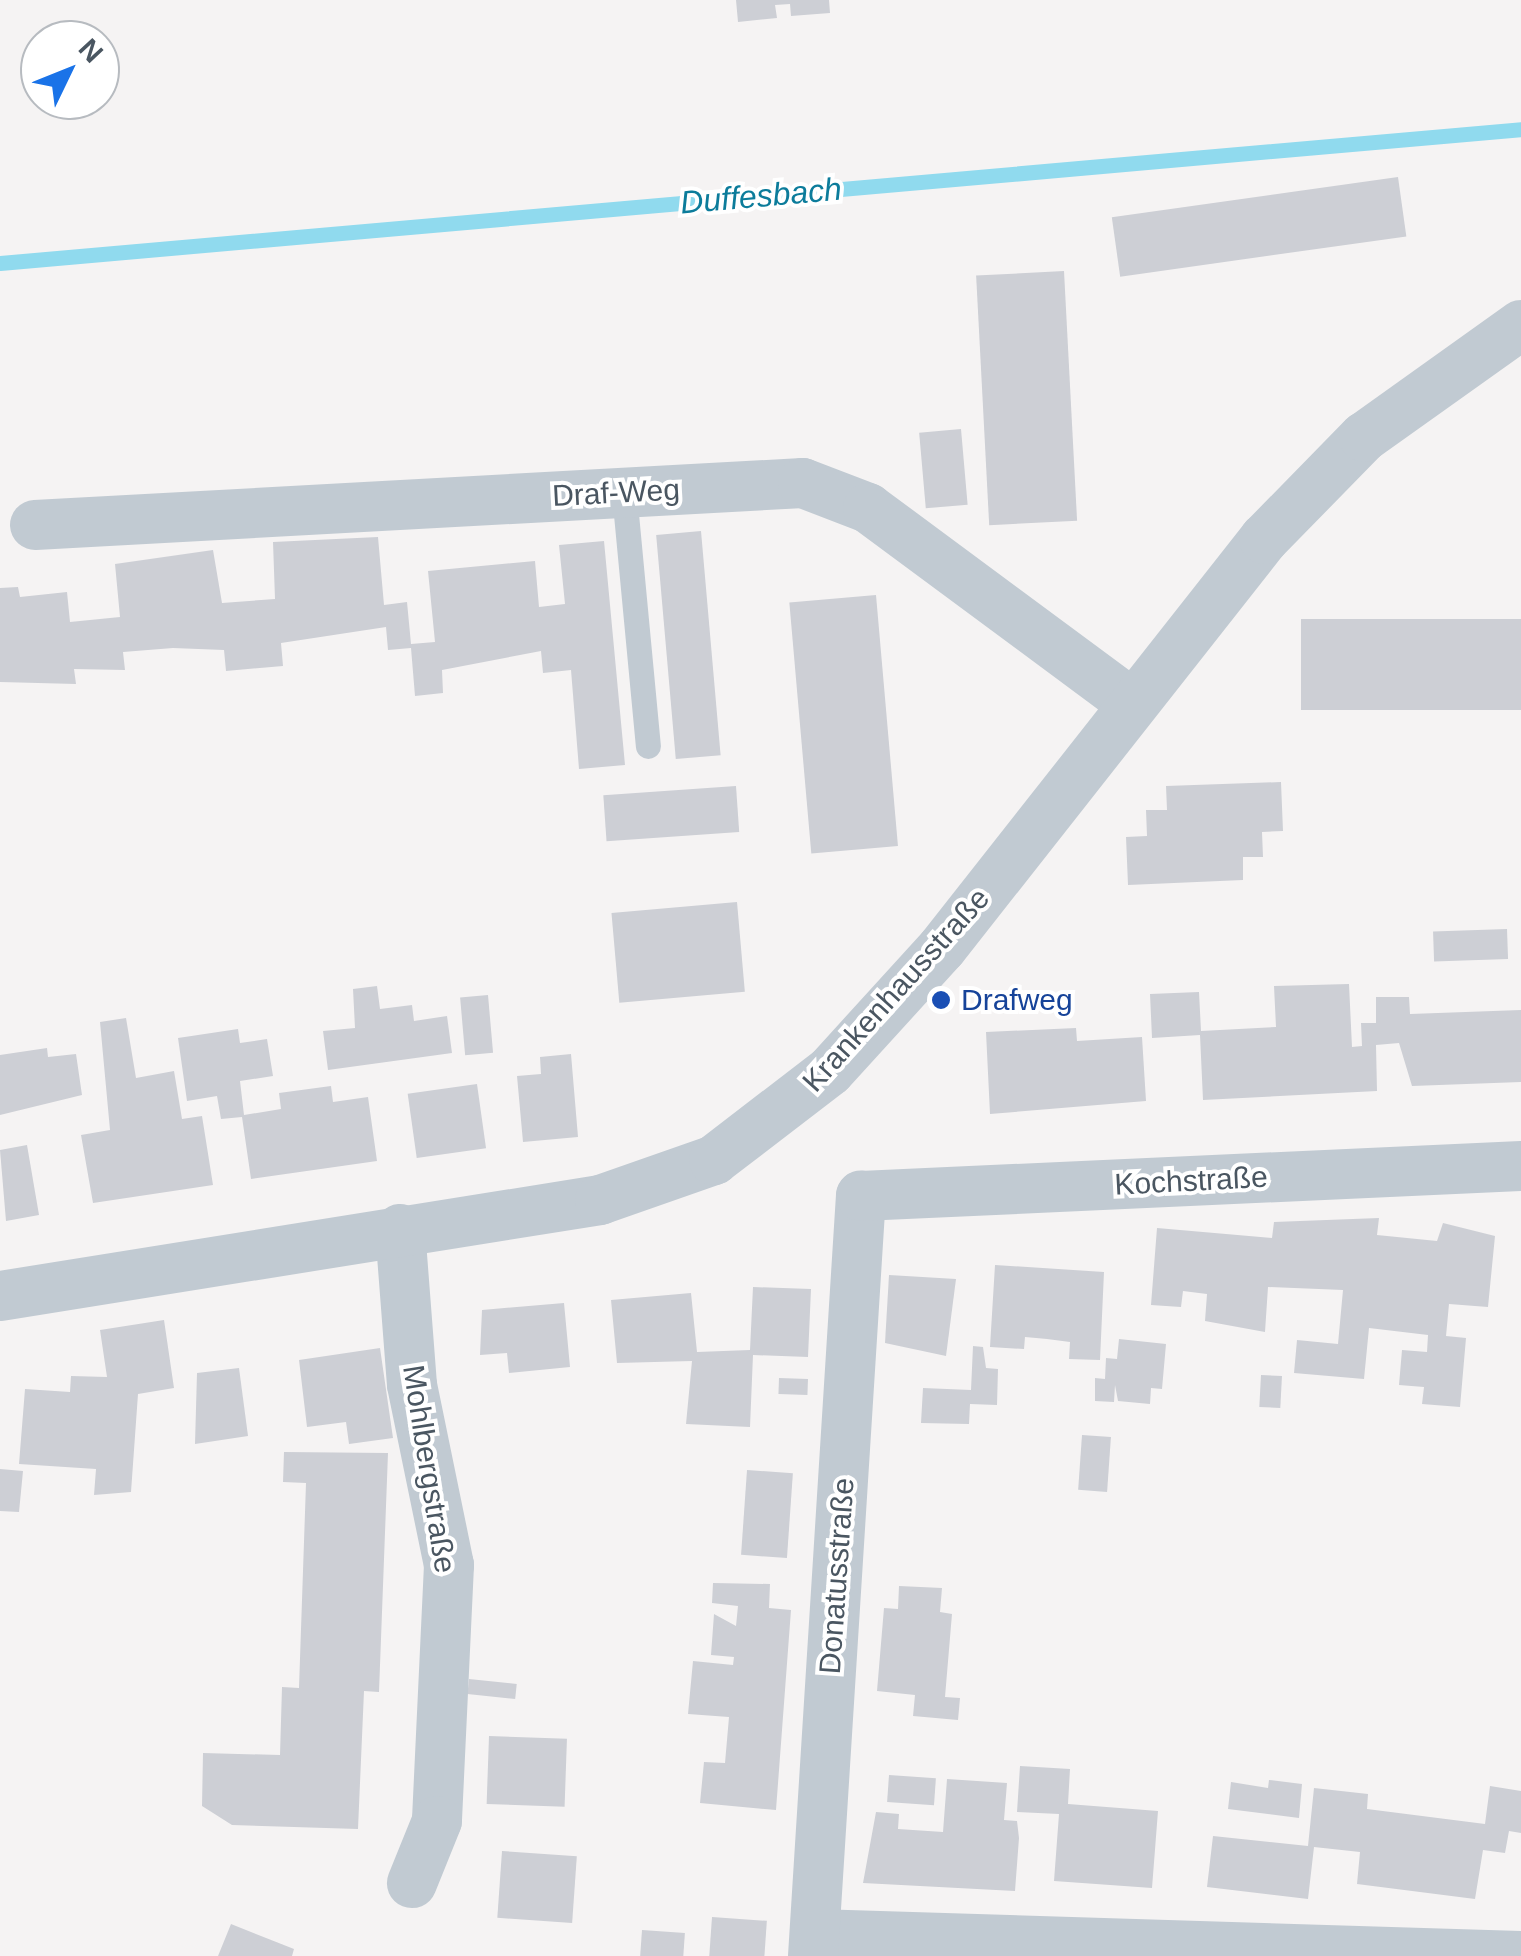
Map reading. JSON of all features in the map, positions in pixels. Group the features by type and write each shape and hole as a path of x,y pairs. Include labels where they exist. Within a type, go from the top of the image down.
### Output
{"street":[{"name":"Krankenhausstraße","path":"0,1296 600,1200 714,1160 830,1071 930,961 1129,701 1264,539 1364,436 1521,325"},
{"name":"Draf-Weg","path":"35,525 803,482 868,508 1129,701"},
{"name":"Kochstraße","path":"861,1196 1521,1166"},
{"name":"Donatusstraße","path":"814,1945 861,1196"},
{"name":"Mohlbergstraße","path":"400,1229 412,1385 449,1564 437,1821 412,1883"},
{"path":"814,1945 1521,1956"}],"lane":[{"path":"624,493 648,746"}],"building":[{"path":"736,0 829,0 830,13 791,16 790,4 775,5 777,18 738,22"},
{"path":"1398,177 1406,236 1120,277 1112,217"},
{"path":"1064,271 1077,521 989,525 976,276"},
{"path":"961,429 968,505 926,508 919,433"},
{"path":"701,531 721,755 676,759 656,535"},
{"path":"378,537 384,605 407,602 411,644 435,642 428,571 535,561 539,607 565,604 559,545 604,541 625,765 579,769 571,670 543,673 541,651 442,670 443,693 415,696 411,648 388,650 386,627 281,643 283,666 226,671 224,650 173,648 123,652 125,670 74,669 76,684 0,682 0,588 18,587 20,597 67,592 70,622 120,617 115,564 213,550 222,603 275,599 273,542"},
{"path":"876,595 898,846 811,854 789,603"},
{"path":"1301,619 1521,619 1521,710 1301,710"},
{"path":"1281,782 1283,831 1262,832 1263,857 1243,857 1243,880 1128,885 1126,837 1147,836 1146,810 1167,810 1166,786"},
{"path":"736,786 739,832 607,841 603,795"},
{"path":"737,902 745,992 619,1003 611,913"},
{"path":"1507,929 1508,959 1434,962 1433,932"},
{"path":"1349,984 1352,1047 1362,1046 1361,1023 1376,1023 1376,997 1409,997 1410,1014 1521,1010 1521,1082 1412,1086 1399,1043 1376,1045 1377,1091 1203,1100 1200,1035 1152,1038 1150,994 1199,992 1201,1031 1276,1027 1274,986"},
{"path":"377,986 380,1009 412,1005 414,1021 447,1016 452,1053 328,1070 323,1031 355,1028 353,989"},
{"path":"488,995 493,1053 465,1055 460,997"},
{"path":"126,1018 136,1078 174,1071 182,1119 202,1116 213,1185 93,1203 81,1135 110,1130 100,1022"},
{"path":"1076,1028 1077,1041 1142,1037 1146,1101 990,1114 986,1032"},
{"path":"238,1029 240,1043 267,1039 273,1076 240,1081 244,1115 281,1109 279,1093 331,1086 333,1102 368,1097 377,1161 251,1179 242,1117 221,1119 217,1096 187,1101 178,1038"},
{"path":"47,1048 48,1057 76,1054 82,1095 0,1115 0,1055"},
{"path":"571,1054 578,1137 523,1142 517,1076 541,1074 540,1057"},
{"path":"477,1084 486,1148 417,1158 408,1094"},
{"path":"27,1145 39,1215 6,1221 0,1150"},
{"path":"1379,1218 1377,1235 1437,1241 1443,1223 1495,1236 1488,1307 1449,1304 1446,1336 1466,1338 1460,1407 1422,1404 1424,1387 1399,1385 1402,1350 1427,1352 1428,1335 1369,1328 1364,1379 1294,1373 1297,1340 1338,1344 1343,1290 1268,1287 1265,1332 1205,1321 1207,1294 1183,1291 1181,1307 1151,1305 1157,1228 1272,1238 1274,1222"},
{"path":"995,1265 1104,1272 1100,1360 1069,1359 1070,1342 1047,1339 1025,1337 1024,1349 990,1347"},
{"path":"889,1275 956,1279 946,1356 885,1343"},
{"path":"753,1287 811,1289 808,1357 753,1355 750,1427 686,1424 692,1361 617,1363 611,1300 691,1293 697,1352 750,1350"},
{"path":"564,1303 570,1367 509,1373 507,1353 480,1355 482,1310"},
{"path":"164,1320 174,1388 138,1394 131,1492 94,1495 96,1469 19,1464 25,1389 70,1392 71,1376 107,1377 100,1330"},
{"path":"1119,1339 1166,1344 1162,1389 1151,1388 1150,1404 1118,1401 1115,1385 1114,1402 1095,1401 1095,1378 1105,1379 1106,1358 1117,1359"},
{"path":"973,1346 983,1347 986,1368 998,1369 997,1405 970,1404 969,1424 921,1423 923,1388 971,1390"},
{"path":"380,1348 393,1438 349,1444 346,1422 307,1427 299,1360"},
{"path":"239,1368 248,1436 195,1444 197,1373"},
{"path":"1261,1375 1282,1376 1280,1408 1259,1407"},
{"path":"779,1378 808,1379 807,1395 778,1394"},
{"path":"1082,1435 1111,1437 1107,1492 1078,1490"},
{"path":"284,1452 388,1453 379,1692 364,1691 358,1829 232,1825 202,1806 203,1753 280,1755 282,1687 299,1688 306,1483 283,1482"},
{"path":"0,1469 23,1471 19,1512 0,1511"},
{"path":"747,1470 793,1473 787,1558 741,1555"},
{"path":"713,1583 770,1584 769,1608 791,1610 776,1810 700,1803 704,1762 725,1763 729,1717 688,1714 693,1661 733,1665 734,1657 711,1655 714,1614 736,1626 738,1606 712,1603"},
{"path":"899,1586 942,1588 940,1612 952,1614 945,1697 960,1698 958,1720 913,1716 915,1695 877,1691 884,1608 898,1609"},
{"path":"469,1679 517,1684 515,1699 467,1694"},
{"path":"489,1736 567,1739 565,1807 487,1804"},
{"path":"1020,1766 1070,1769 1068,1804 1158,1811 1152,1888 1054,1881 1059,1814 1017,1812"},
{"path":"889,1775 936,1778 934,1805 887,1802"},
{"path":"947,1779 1007,1783 1004,1820 1017,1821 1019,1838 1015,1891 863,1883 876,1812 899,1814 898,1829 943,1832"},
{"path":"1269,1780 1302,1784 1299,1818 1228,1809 1231,1782 1268,1788"},
{"path":"1490,1786 1521,1791 1521,1833 1509,1831 1505,1853 1483,1850 1475,1899 1357,1884 1360,1852 1314,1847 1308,1899 1207,1887 1213,1836 1308,1846 1314,1788 1368,1794 1367,1809 1485,1824"},
{"path":"502,1851 577,1856 572,1923 497,1918"},
{"path":"712,1917 767,1921 764,1956 709,1956"},
{"path":"231,1924 294,1949 292,1956 218,1956"},
{"path":"642,1930 685,1933 683,1956 640,1956"}],"waterway":[{"name":"Duffesbach","path":"0,263 1521,129"}],"place":[{"name":"Drafweg","path":"941,1000"}]}
